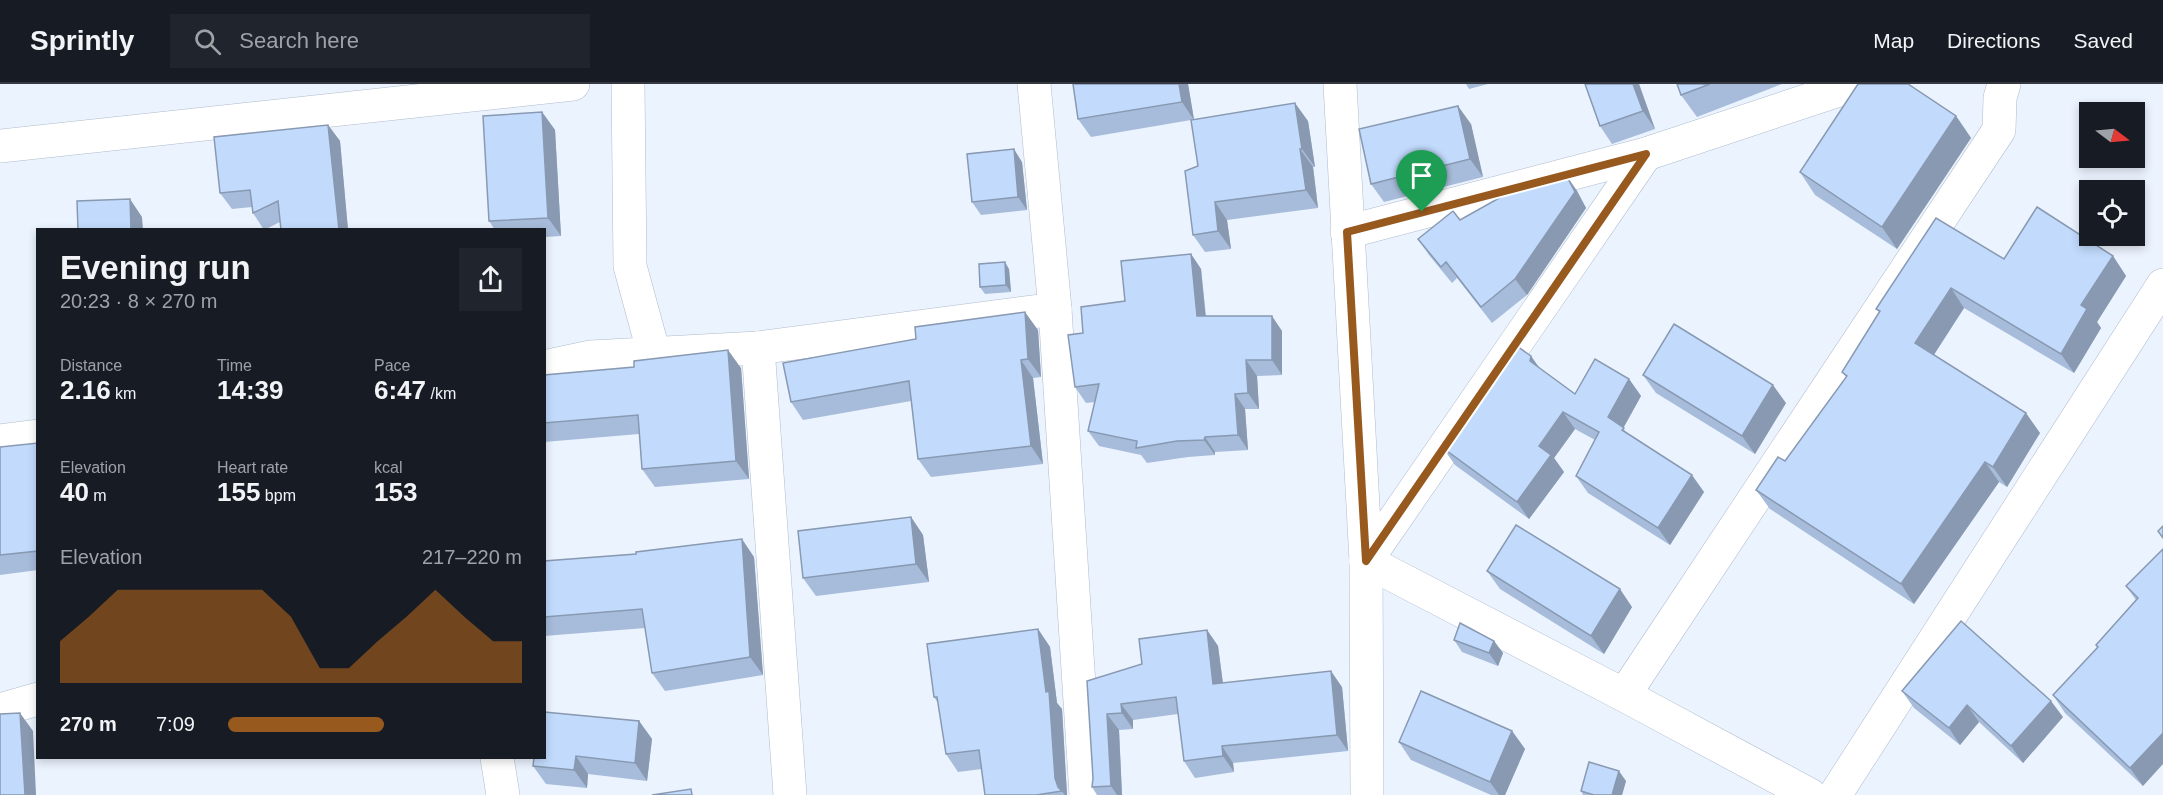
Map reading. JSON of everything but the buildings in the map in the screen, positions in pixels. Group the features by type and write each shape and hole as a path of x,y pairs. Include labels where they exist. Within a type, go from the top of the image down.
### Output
{"street":[{"path":"0,146 573,84"},
{"path":"628,84 630,266 654,354"},
{"path":"1034,84 1055,309 1086,795"},
{"path":"1340,84 1366,561 1366,795"},
{"path":"1347,232 1646,154 1857,84"},
{"path":"1624,695 1999,130 2000,98 2004,84"},
{"path":"1366,561 1646,154"},
{"path":"1835,795 2163,285"},
{"path":"546,367 591,357 758,348 1055,309"},
{"path":"758,348 790,795"},
{"path":"0,441 36,436"},
{"path":"1366,561 1810,795"},
{"path":"0,710 36,700"},
{"path":"497,759 503,795"}],"route":[{"path":"1646,154 1366,561 1347,232 1422,212 1646,154"}]}
